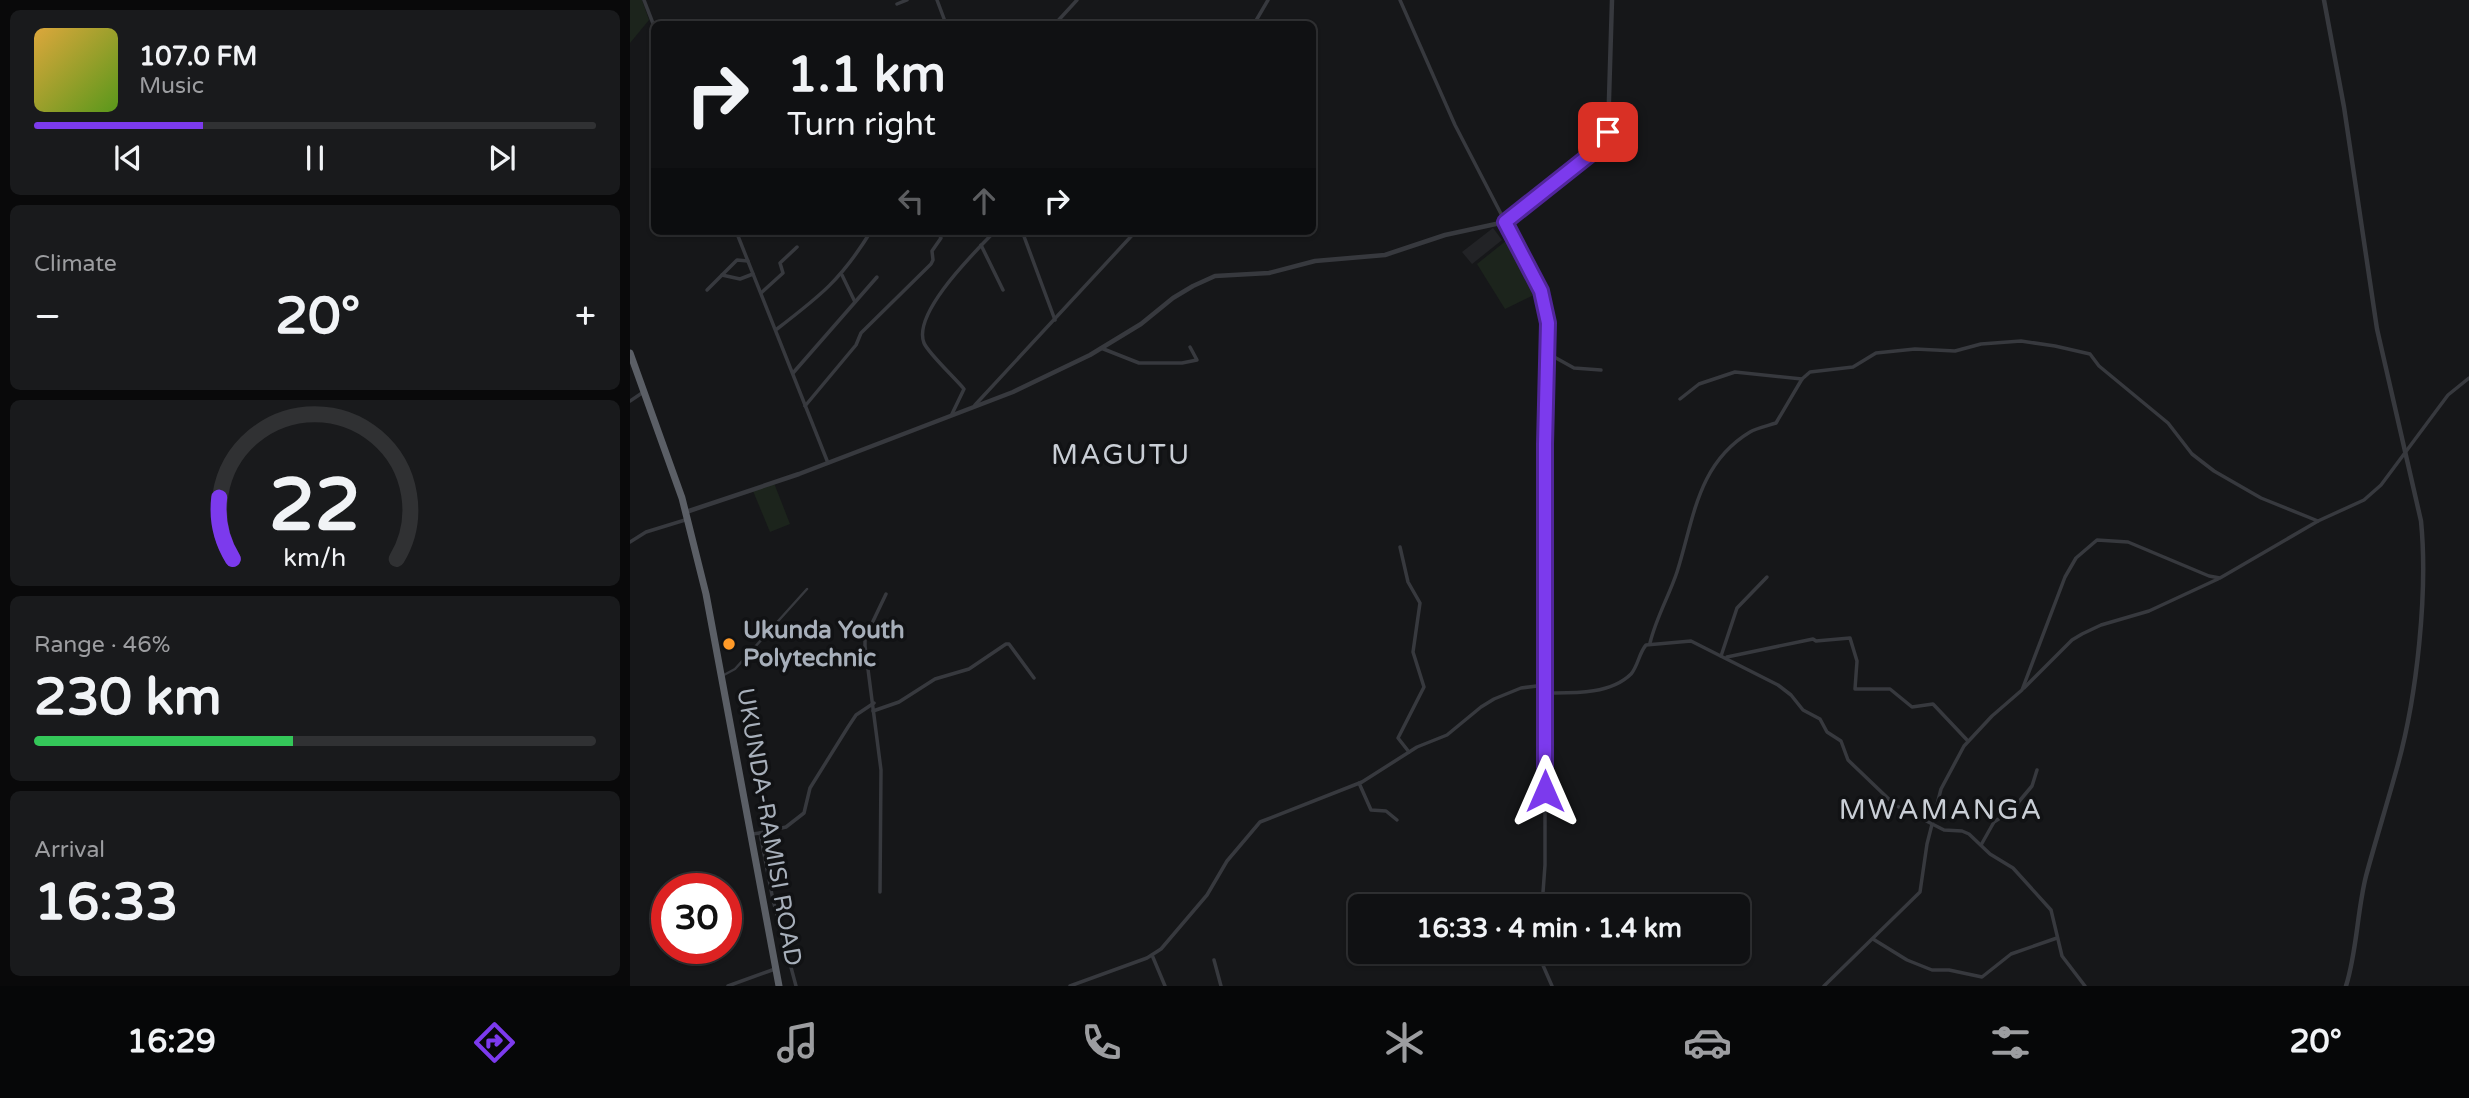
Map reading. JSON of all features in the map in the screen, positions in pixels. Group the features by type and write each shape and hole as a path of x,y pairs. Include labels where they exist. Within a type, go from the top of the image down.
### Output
{"highway":[{"name":"UKUNDA-RAMISI ROAD","path":"630,353 687,516 706,594 779,986"}],"street":[{"path":"644,0 652,21"},
{"path":"897,4 907,0"},
{"path":"937,0 945,21"},
{"path":"1058,21 1077,0"},
{"path":"1256,21 1268,0"},
{"path":"1400,0 1455,125 1545,299 1548,353 1545,444 1543,894"},
{"path":"630,542 687,516 1013,392 1101,348 1141,324 1173,298 1215,276 1269,273 1315,261 1385,255 1445,235 1505,222 1592,153 1608,132 1612,0"},
{"path":"2325,0 2344,107 2374,316 2421,527 2420,634 2399,763 2366,878 2346,986"},
{"path":"738,235 828,463"},
{"path":"776,330 819,297 842,275 868,235"},
{"path":"805,405 856,345 861,333 931,264 932,251 941,238 939,235"},
{"path":"952,414 964,388 924,344 923,323 949,282 991,235"},
{"path":"1023,235 1055,320"},
{"path":"975,405 1132,235"},
{"path":"981,245 1003,290"},
{"path":"761,293 783,273 780,263 797,247"},
{"path":"708,290 737,260 748,261"},
{"path":"722,275 736,279 753,274"},
{"path":"842,275 855,302"},
{"path":"793,373 877,278"},
{"path":"1650,643 1654,625 1676,575 1701,486 1724,456 1751,432 1776,423 1802,379 1810,372 1853,368 1876,353 1910,349 1949,351 1981,344 2021,341 2090,354 2099,366 2168,423 2186,447 2206,466 2261,498 2318,521"},
{"path":"1101,348 1139,363 1182,363 1197,360 1189,347"},
{"path":"1548,353 1574,368 1601,370"},
{"path":"1680,399 1699,384 1735,372 1802,379"},
{"path":"1824,986 1920,892 1927,844 1941,789 1968,741 2072,640 2101,625 2149,611 2220,578 2318,521 2364,500 2381,485 2405,455 2448,395 2469,378"},
{"path":"630,401 644,391"},
{"path":"2022,690 2065,577 2076,558 2097,540 2128,542 2209,576 2220,578"},
{"path":"1400,547 1408,582 1420,603 1413,652 1424,687 1398,738 1409,752"},
{"path":"1723,656 1737,608 1767,577"},
{"path":"721,676 735,669 807,589"},
{"path":"880,892 881,771 865,638 886,594"},
{"path":"1723,656 1813,639 1850,638 1857,661 1855,689 1890,689 1912,707 1933,704 1968,741"},
{"path":"1545,693 1595,691 1625,678 1631,674 1643,649 1650,643 1686,639 1723,656 1785,690 1799,706 1820,719 1827,732 1841,741 1848,760 1895,805 1944,830 1962,831 1990,854 2013,868 2051,910 2062,956 2085,986"},
{"path":"873,711 899,702 935,679 969,669 1006,644 1034,678"},
{"path":"1070,986 1152,955 1161,949 1202,902 1227,861 1260,822 1359,783 1409,752 1447,735 1494,699 1521,688 1545,685"},
{"path":"750,834 786,827 804,813 810,788 848,727 856,715 874,703"},
{"path":"1982,845 1994,822 2011,811 2032,786 2037,770"},
{"path":"1359,783 1371,810 1386,811 1397,821"},
{"path":"760,833 773,900 796,986"},
{"path":"1873,939 1907,960 1932,970 1949,970 1982,977 2011,954 2057,938"},
{"path":"1152,955 1165,986"},
{"path":"1213,960 1221,986"},
{"path":"1543,964 1552,986"},
{"path":"728,986 775,969"}],"shaded area":[{"path":"630,0 642,0 649,20 630,43"},
{"path":"1493,228 1502,240 1472,264 1462,252"},
{"path":"1507,240 1538,293 1505,309 1477,264"},
{"path":"774,483 790,524 770,532 753,491"}],"place":[{"name":"Ukunda Youth Polytechnic","path":"729,644"}],"district":[{"name":"MAGUTU","path":"1121,455"},
{"name":"MWAMANGA","path":"1941,810"}],"route":[{"path":"1545,791 1545,444 1548,323 1545,299 1505,222 1592,153 1608,132"}]}
